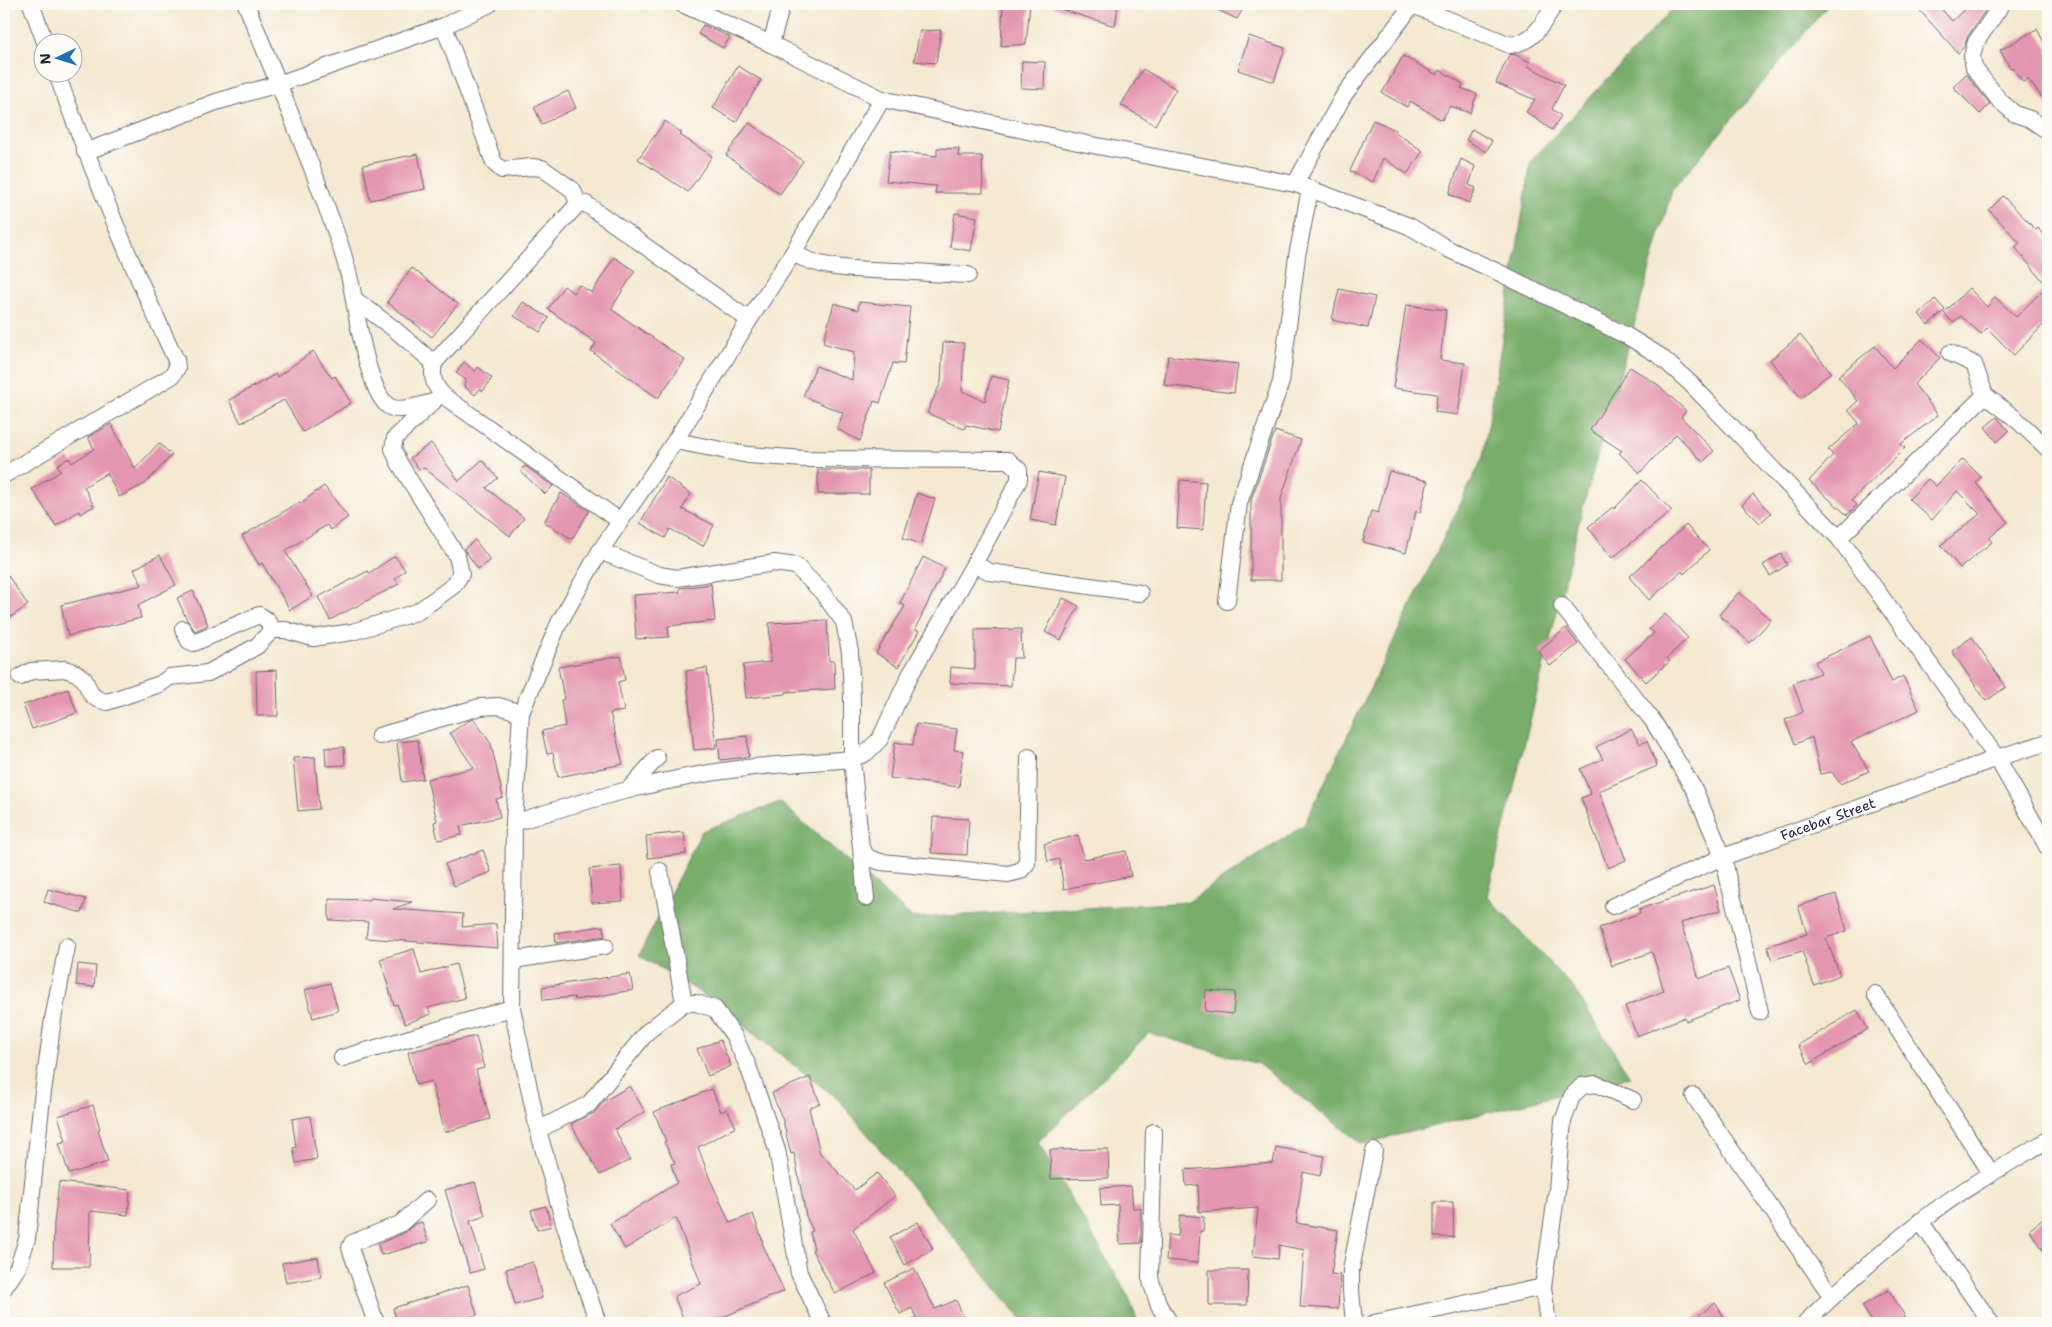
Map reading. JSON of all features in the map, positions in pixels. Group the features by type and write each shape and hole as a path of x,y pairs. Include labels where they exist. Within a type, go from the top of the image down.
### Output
{"street":[{"path":"31,4 41,32"},
{"path":"246,4 336,229 354,299 357,325 363,348 379,393 386,406 397,410 439,399"},
{"path":"85,152 216,102 278,84 444,26 490,4"},
{"path":"682,4 771,44 882,99 1086,144 1302,187 1409,226 1448,249 1627,336 1660,356 1690,383 1839,538 1997,758 2048,848"},
{"path":"771,44 782,4"},
{"path":"1227,601 1239,503 1281,382 1302,187 1344,95 1413,4 1510,45 1522,43 1534,36 1555,4"},
{"path":"2002,4 1976,42 1972,56 1974,68 2000,101 2015,114 2030,119 2048,131"},
{"path":"444,26 494,163 502,170 531,167 542,168 573,190 578,204"},
{"path":"4,474 172,376 177,368 176,360 135,274 85,152 60,82"},
{"path":"598,1323 565,1226 538,1130 512,1008 514,824 521,713 559,624 600,551 675,441 749,320 793,253 882,99"},
{"path":"620,522 439,399 431,375 434,363 578,204 586,204 749,320"},
{"path":"793,253 806,260 825,265 855,269 968,275"},
{"path":"354,299 393,328 434,363"},
{"path":"1950,353 1974,364 1985,395 2016,418 2048,449"},
{"path":"1839,538 1985,395"},
{"path":"20,677 31,671 65,668 76,673 84,680 91,694 97,700 107,702 160,684 170,677 208,673 257,646 272,630 284,630 313,638 352,632 417,612 453,586 461,574 457,556 399,463 393,449 395,438 439,399"},
{"path":"514,824 575,803 628,790 744,768 852,760 866,754 880,739 909,677 974,564 1019,480 1019,470 1008,460 805,459 748,455 675,441"},
{"path":"600,551 659,575 678,578 774,563 796,566 822,592 844,622 850,652 852,760 863,852 866,898"},
{"path":"974,564 990,572 1140,593"},
{"path":"1562,606 1653,721 1695,791 1723,857 1760,1012"},
{"path":"183,629 189,641 194,643 259,615 268,620 272,630"},
{"path":"379,736 480,707 499,706 521,713"},
{"name":"Facebar Street","path":"1614,906 1723,857 1997,758 2048,742"},
{"path":"863,852 869,858 881,862 1008,874 1020,871 1027,862 1030,757"},
{"path":"628,790 658,758"},
{"path":"660,872 684,1003"},
{"path":"4,1288 18,1267 27,1239 42,1097 53,1019 67,946"},
{"path":"513,960 605,946"},
{"path":"1875,994 1991,1173"},
{"path":"538,1130 589,1104 647,1032 684,1003 696,1003 715,1009 734,1036 748,1066 777,1150 799,1272 823,1323"},
{"path":"342,1058 512,1008"},
{"path":"1548,1323 1543,1287 1557,1190 1563,1120 1572,1096 1582,1086 1596,1084 1633,1100"},
{"path":"1694,1096 1832,1297"},
{"path":"1154,1132 1150,1278 1159,1306 1170,1323"},
{"path":"1805,1323 1832,1297 1920,1221 1991,1173 2048,1140"},
{"path":"1354,1323 1350,1291 1351,1270 1374,1151"},
{"path":"376,1323 350,1248 352,1243 400,1224 427,1200"},
{"path":"1920,1221 1991,1323"},
{"path":"1374,1323 1543,1287"}],"green space":[{"path":"1677,4 1829,4 1672,190 1582,510 1487,896 1574,989 1630,1077 1362,1144 1258,1064 1149,1033 1038,1142 1129,1298 1138,1323 1025,1323 839,1100 701,993 639,955 702,831 780,802 913,918 1188,902 1304,825 1483,457 1531,161"}],"building":[{"path":"1003,4 1030,4 1026,44 1001,46"},
{"path":"1053,4 1109,4 1118,6 1115,26 1053,7"},
{"path":"1205,4 1246,4 1237,19"},
{"path":"1914,4 1937,4 1952,21 1970,4 1978,4 1985,11 1968,36 1964,47 1958,53"},
{"path":"703,25 730,37 723,48 698,34"},
{"path":"2037,29 2048,50 2048,105 2028,79 2023,82 2012,67 2010,68 2000,50"},
{"path":"941,30 936,63 914,61 920,31"},
{"path":"1249,36 1285,48 1274,82 1238,70"},
{"path":"1514,54 1530,62 1528,66 1564,85 1552,109 1561,116 1552,130 1526,112 1535,100 1496,83 1509,55"},
{"path":"1403,56 1437,75 1440,70 1463,84 1461,88 1477,94 1470,113 1450,106 1442,120 1410,101 1407,107 1382,93"},
{"path":"1022,61 1045,62 1044,89 1021,88"},
{"path":"738,66 761,80 736,122 713,108"},
{"path":"1143,69 1176,89 1155,125 1121,105"},
{"path":"1966,74 1990,104 1980,114 1953,87"},
{"path":"568,91 576,108 542,124 534,107"},
{"path":"1373,120 1396,130 1395,132 1423,151 1407,174 1383,158 1373,182 1350,171"},
{"path":"665,121 682,133 680,135 712,156 688,192 638,159"},
{"path":"749,123 803,161 780,194 726,155"},
{"path":"1472,129 1492,141 1486,152 1466,140"},
{"path":"937,148 959,149 958,156 982,156 983,193 935,193 936,186 886,181 890,151 937,156"},
{"path":"418,154 425,189 370,200 363,165"},
{"path":"1461,159 1475,166 1469,185 1476,188 1469,203 1449,194"},
{"path":"2003,196 2036,230 2038,228 2048,242 2048,320 2014,355 1987,328 1981,334 1961,316 1953,323 1944,313 1969,288 1987,307 1995,297 2016,317 2047,286 2015,247 2020,243 1989,210"},
{"path":"955,213 977,217 971,251 950,247"},
{"path":"614,257 635,271 611,309 685,360 658,398 591,351 596,343 548,309 564,286 573,293 579,285 592,293"},
{"path":"412,268 458,304 432,337 387,302"},
{"path":"1339,289 1375,297 1368,328 1332,320"},
{"path":"1935,299 1945,310 1928,325 1919,314"},
{"path":"523,302 549,318 540,332 514,316"},
{"path":"859,302 910,307 904,364 893,363 880,403 874,401 860,441 837,429 843,413 803,396 816,366 852,380 854,352 823,343 834,303 858,310"},
{"path":"1406,305 1446,310 1440,360 1465,363 1458,415 1435,412 1437,394 1393,388"},
{"path":"1800,335 1831,372 1801,398 1770,360"},
{"path":"1922,339 1940,358 1914,384 1938,415 1901,444 1905,448 1852,500 1857,505 1847,515 1809,481 1833,455 1828,450 1859,423 1848,410 1858,401 1838,376 1875,346 1893,368"},
{"path":"943,342 964,343 962,391 985,401 991,376 1009,380 998,432 966,425 964,429 927,413 941,382"},
{"path":"313,351 332,378 335,376 351,403 303,432 284,400 241,423 229,400 276,374 277,377"},
{"path":"1168,356 1238,364 1234,393 1164,385"},
{"path":"464,362 475,371 478,367 492,378 483,391 480,389 475,395 464,386 466,380 456,373"},
{"path":"1630,367 1657,384 1686,411 1681,417 1714,451 1703,462 1676,434 1640,473 1619,453 1622,451 1590,430"},
{"path":"1997,417 2009,431 1997,442 1985,427"},
{"path":"111,424 135,469 159,443 172,455 145,484 119,497 107,473 84,487 94,506 80,514 79,511 56,526 32,489 61,471 57,465 69,458 72,463 94,449 88,437"},
{"path":"1275,431 1301,440 1281,498 1281,580 1251,580 1251,500"},
{"path":"431,443 459,481 482,460 498,478 486,488 524,518 510,536 423,467 420,470 410,458"},
{"path":"1963,459 1981,477 1976,483 2008,522 1989,538 1992,542 1960,568 1941,545 1980,514 1957,491 1932,520 1909,499 1928,479 1936,486"},
{"path":"525,466 553,486 545,494 520,471"},
{"path":"818,470 869,470 869,494 818,494"},
{"path":"1389,471 1428,481 1420,513 1416,511 1406,553 1363,542 1371,511 1378,513"},
{"path":"1039,472 1065,477 1056,525 1030,520"},
{"path":"667,477 691,494 682,509 714,525 703,546 670,529 665,538 640,523"},
{"path":"1180,480 1206,482 1203,530 1177,528"},
{"path":"1642,480 1672,511 1612,558 1588,527 1613,507 1614,509"},
{"path":"324,486 348,517 331,530 327,525 285,551 313,596 290,610 262,563 259,565 242,536 301,503"},
{"path":"561,493 589,511 572,539 544,522"},
{"path":"917,493 935,499 921,544 903,538"},
{"path":"1753,494 1771,513 1760,523 1742,505"},
{"path":"1686,525 1709,550 1684,574 1682,571 1649,600 1629,577"},
{"path":"475,540 490,560 478,569 464,549"},
{"path":"1781,554 1787,565 1770,576 1763,565"},
{"path":"160,555 176,585 138,605 141,618 68,636 61,605 142,585 134,569"},
{"path":"395,556 405,570 395,579 399,584 330,620 318,597 368,571 369,573"},
{"path":"923,557 945,568 915,629 919,631 898,667 876,653 905,606 900,603"},
{"path":"4,570 28,605 4,622"},
{"path":"711,584 715,621 668,626 669,637 636,639 633,595 680,592 680,588"},
{"path":"193,591 208,625 195,631 187,620 177,598"},
{"path":"1739,592 1771,620 1750,643 1719,615"},
{"path":"1063,598 1079,606 1061,640 1045,632"},
{"path":"1665,614 1688,638 1667,658 1670,661 1646,682 1625,659 1654,633 1649,629"},
{"path":"827,620 829,661 834,661 835,689 786,692 786,694 746,698 743,665 771,662 769,623"},
{"path":"1566,628 1578,644 1550,666 1538,651"},
{"path":"1021,629 1022,658 1013,658 1011,686 950,683 951,667 975,669 975,630"},
{"path":"1870,636 1892,682 1903,676 1919,710 1851,742 1869,771 1840,784 1832,772 1820,774 1812,737 1795,744 1785,720 1803,712 1793,683 1821,673 1815,662"},
{"path":"1972,637 2006,687 1986,701 1952,651"},
{"path":"621,656 625,680 618,682 624,711 610,713 623,764 558,777 553,753 547,754 542,731 565,726 561,700 564,699 558,667"},
{"path":"707,668 716,748 694,750 686,671"},
{"path":"277,670 278,716 257,716 256,671"},
{"path":"68,689 77,713 32,729 23,705"},
{"path":"474,719 491,744 503,797 496,799 500,817 460,826 462,835 438,840 434,822 437,821 427,779 474,768 450,733"},
{"path":"916,724 957,729 954,750 963,751 959,787 890,778 895,742 913,745"},
{"path":"1631,729 1640,744 1647,741 1657,766 1599,791 1626,860 1608,868 1581,798 1591,794 1580,769 1603,759 1596,747"},
{"path":"747,736 749,757 720,760 718,739"},
{"path":"418,740 423,779 402,782 397,742"},
{"path":"344,747 345,765 326,766 325,748"},
{"path":"315,757 319,809 298,811 293,758"},
{"path":"933,817 969,819 967,855 931,853"},
{"path":"684,832 686,854 648,858 646,836"},
{"path":"1078,835 1084,859 1126,851 1131,876 1064,889 1059,859 1048,862 1044,844"},
{"path":"483,850 491,872 454,886 445,864"},
{"path":"621,866 623,901 592,903 589,869"},
{"path":"1714,885 1721,910 1681,923 1699,979 1728,968 1740,1000 1686,1021 1685,1017 1637,1036 1625,1006 1664,991 1652,952 1612,966 1599,928 1640,913 1639,909"},
{"path":"48,889 86,899 82,913 44,902"},
{"path":"1836,894 1847,931 1826,938 1840,975 1814,985 1802,951 1772,960 1767,946 1807,934 1798,906"},
{"path":"370,898 412,902 393,909 463,914 462,927 496,924 498,948 366,938 368,922 329,920 329,899 370,900"},
{"path":"603,926 605,936 556,943 555,933"},
{"path":"414,949 421,974 456,964 465,998 428,1008 431,1014 405,1024 397,1004 394,1005 380,959"},
{"path":"78,964 96,966 94,987 76,985"},
{"path":"630,974 633,990 575,1000 574,997 543,1000 542,987"},
{"path":"330,983 338,1011 313,1018 305,990"},
{"path":"1206,990 1235,992 1233,1014 1205,1011"},
{"path":"1857,1010 1868,1029 1809,1064 1798,1045"},
{"path":"476,1036 484,1068 476,1070 490,1119 445,1132 431,1081 416,1085 408,1052"},
{"path":"720,1040 731,1066 708,1076 697,1049"},
{"path":"810,1077 820,1103 809,1108 820,1153 855,1190 877,1173 895,1196 853,1229 876,1273 835,1294 812,1250 814,1249 810,1232 813,1231 806,1216 794,1153 791,1154 783,1121 772,1093"},
{"path":"630,1086 645,1112 615,1129 630,1160 600,1175 571,1124 594,1113 604,1101"},
{"path":"712,1089 721,1112 727,1109 736,1127 698,1147 709,1177 730,1223 753,1214 762,1243 784,1291 709,1323 685,1323 674,1296 701,1284 676,1218 625,1249 610,1224 677,1183 671,1164 675,1163 664,1142 666,1141 654,1112"},
{"path":"93,1105 100,1129 98,1130 108,1162 69,1174 59,1143 66,1141 58,1116"},
{"path":"310,1116 317,1159 296,1163 293,1148 296,1147 292,1119"},
{"path":"1276,1147 1324,1156 1320,1176 1303,1172 1296,1223 1338,1230 1331,1274 1340,1275 1338,1309 1300,1307 1304,1250 1279,1245 1278,1259 1253,1256 1258,1208 1199,1212 1198,1185 1186,1186 1185,1170 1273,1163"},
{"path":"1108,1149 1109,1178 1051,1179 1050,1150"},
{"path":"59,1182 130,1190 128,1215 90,1211 89,1267 53,1267 54,1223"},
{"path":"475,1182 485,1216 470,1221 484,1269 470,1273 445,1190"},
{"path":"1131,1186 1133,1208 1141,1208 1141,1243 1120,1244 1118,1205 1101,1206 1100,1188"},
{"path":"1434,1202 1453,1202 1454,1237 1434,1237"},
{"path":"546,1206 551,1226 537,1230 531,1210"},
{"path":"1180,1215 1204,1217 1203,1231 1200,1231 1198,1263 1166,1260 1168,1235 1178,1236"},
{"path":"2048,1215 2048,1256 2029,1230"},
{"path":"422,1222 428,1242 381,1255 378,1244 404,1233 415,1224"},
{"path":"918,1222 933,1249 905,1265 890,1237"},
{"path":"318,1257 321,1277 286,1283 282,1263"},
{"path":"533,1262 542,1298 515,1305 506,1269"},
{"path":"914,1268 935,1309 956,1300 966,1323 905,1323 917,1318 912,1308 900,1314 884,1283"},
{"path":"1209,1270 1248,1270 1247,1305 1209,1305"},
{"path":"468,1285 477,1315 448,1323 397,1323 393,1308"},
{"path":"1889,1290 1909,1323 1873,1323 1862,1306"},
{"path":"1715,1303 1728,1323 1689,1323"}]}
